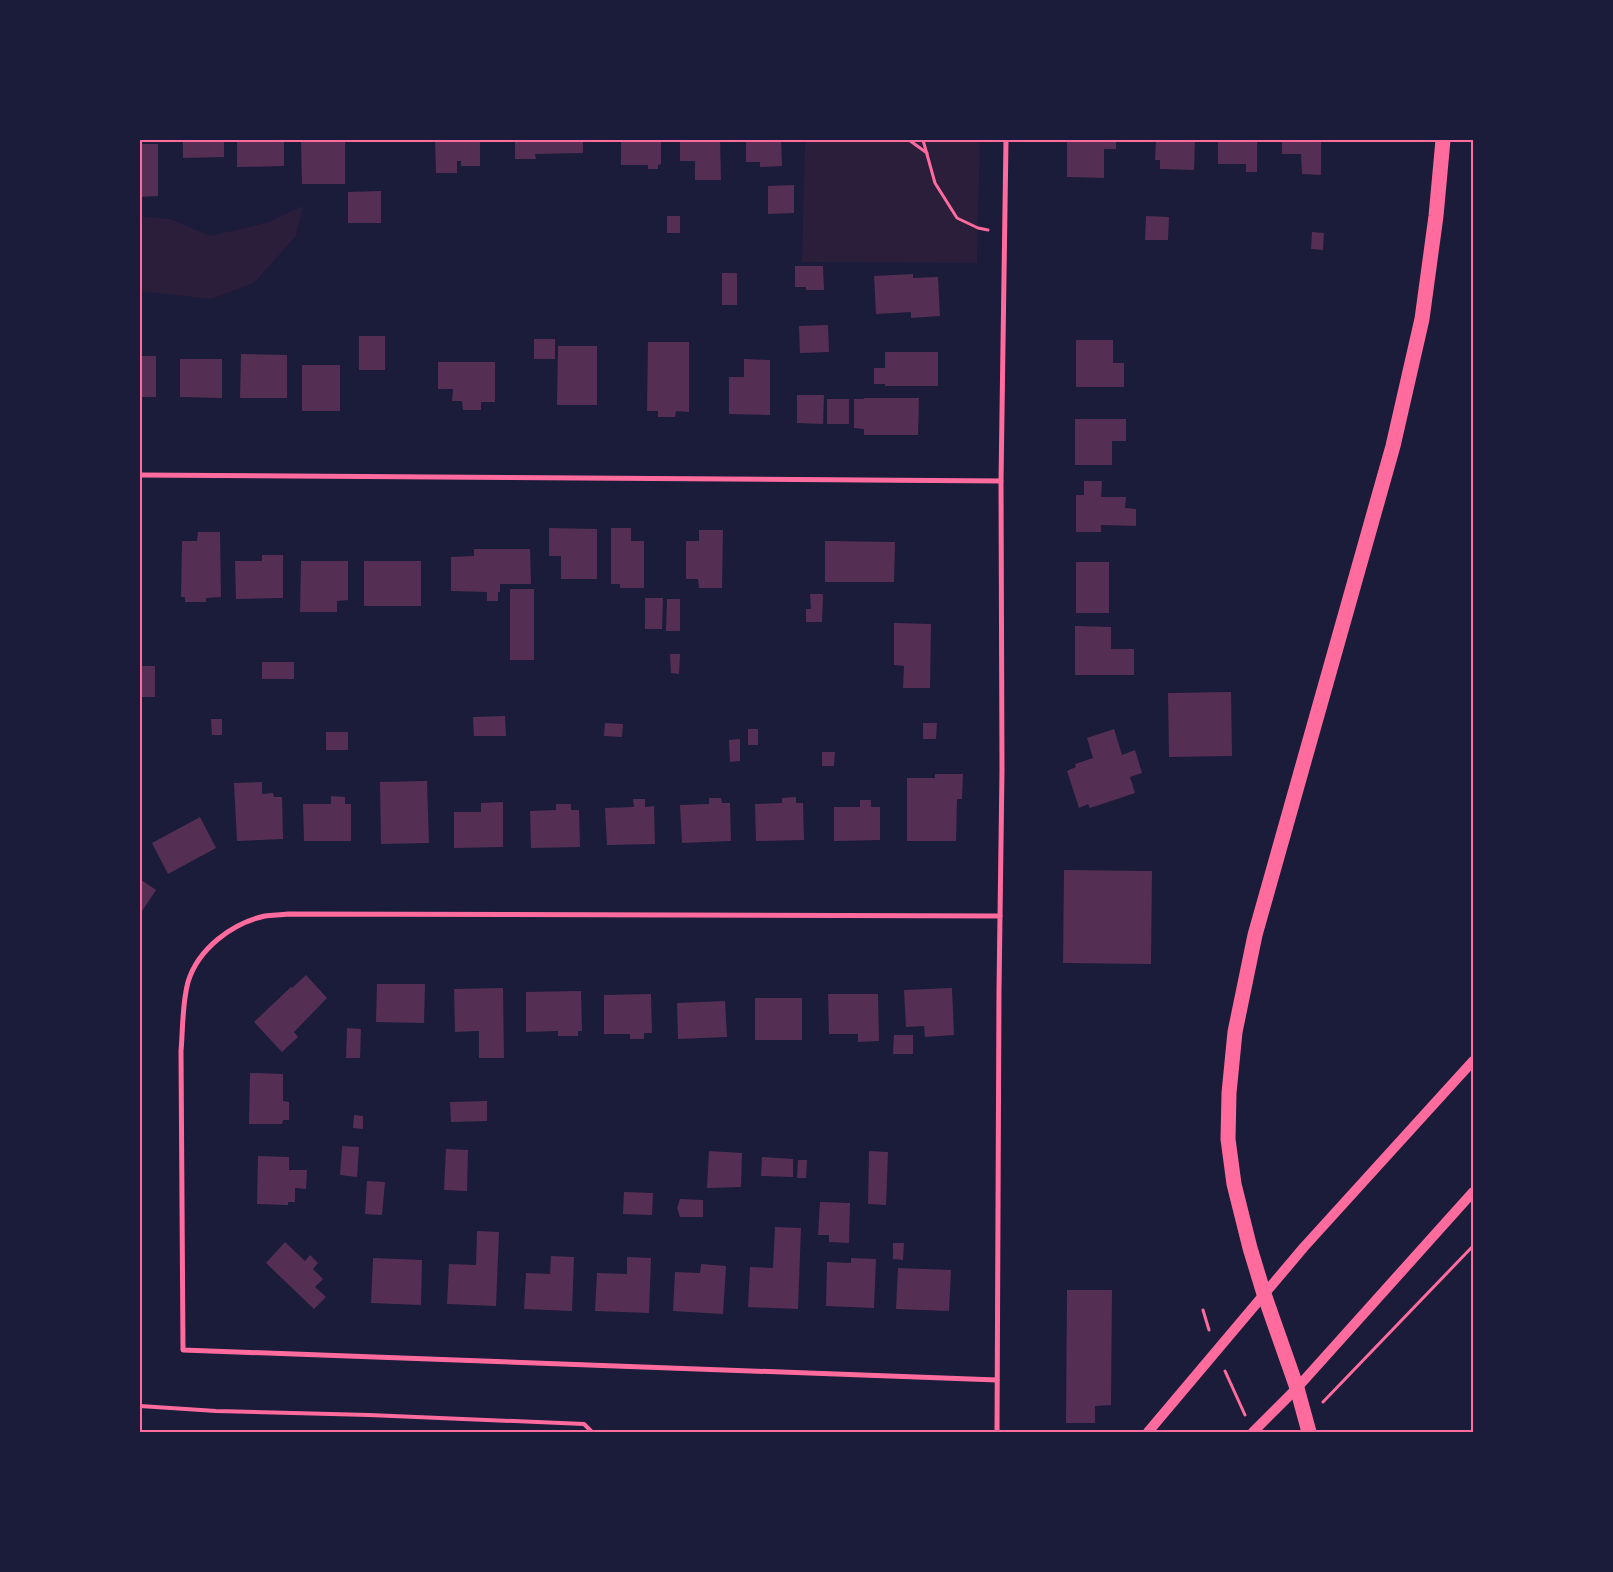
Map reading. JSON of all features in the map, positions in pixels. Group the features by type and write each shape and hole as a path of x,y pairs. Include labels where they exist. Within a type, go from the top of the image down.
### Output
{"highway":[{"path":"1308,1426 1297,1388 1264,1294 1234,1184 1228,1139 1228,1093 1235,1032 1255,935 1293,795 1344,624 1395,437 1422,319 1436,216 1443,140"}],"main road":[{"path":"1148,1432 1264,1294 1473,1061"},
{"path":"1252,1432 1297,1388 1473,1192"}],"street":[{"path":"997,1432 1002,770 1001,481 1006,140"},
{"path":"140,475 1001,481"},
{"path":"997,1380 183,1350 181,1051 188,981 199,959 213,943 237,927 265,916 288,914 1000,916"}],"lane":[{"path":"140,1406 216,1411 584,1424 592,1432"}],"path":[{"path":"909,140 927,154"},
{"path":"923,140 935,183 957,218 978,228 1004,234"},
{"path":"1308,1426 1473,1246"}],"shaded area":[{"path":"805,140 980,140 977,263 802,262"},
{"path":"303,206 296,236 254,283 211,299 140,291 140,216 170,219 210,236 266,223"}],"building":[{"path":"183,140 224,140 224,157 183,158"},
{"path":"237,140 284,140 284,166 237,167"},
{"path":"301,140 345,140 345,184 302,184"},
{"path":"435,140 480,140 480,166 461,166 461,161 457,161 457,173 436,173"},
{"path":"515,140 583,140 583,153 535,154 536,159 515,159"},
{"path":"621,140 661,140 661,164 658,165 658,169 648,169 648,165 621,165"},
{"path":"680,140 720,140 721,180 695,180 695,161 680,161"},
{"path":"746,140 781,140 782,166 760,167 760,162 746,162"},
{"path":"1067,140 1116,140 1116,149 1104,149 1104,178 1067,177"},
{"path":"1156,140 1195,140 1194,170 1160,169 1160,160 1155,160"},
{"path":"1218,140 1257,140 1257,172 1246,172 1246,164 1218,164"},
{"path":"1282,140 1321,140 1321,175 1302,174 1301,154 1282,154"},
{"path":"140,144 158,144 158,196 140,197"},
{"path":"794,185 794,213 768,214 768,186"},
{"path":"381,191 381,223 348,223 348,192"},
{"path":"667,216 680,216 680,233 667,233"},
{"path":"1146,216 1169,217 1168,240 1145,240"},
{"path":"1312,232 1324,233 1323,250 1311,249"},
{"path":"795,266 823,266 824,290 806,290 806,287 795,287"},
{"path":"722,273 737,273 737,305 722,305"},
{"path":"913,274 913,278 938,277 940,316 911,318 911,312 876,314 874,276"},
{"path":"828,325 829,352 800,353 799,326"},
{"path":"359,336 385,336 385,370 359,370"},
{"path":"534,339 555,339 555,359 534,359"},
{"path":"1076,340 1113,340 1113,363 1124,363 1124,387 1076,387"},
{"path":"648,342 689,342 689,412 676,411 675,417 658,417 658,411 647,411"},
{"path":"558,346 597,346 597,405 557,405"},
{"path":"885,352 938,352 938,386 885,386 885,384 874,384 874,368 885,368"},
{"path":"241,354 287,355 287,398 240,398"},
{"path":"140,356 156,356 156,397 140,397"},
{"path":"180,359 222,359 222,398 180,397"},
{"path":"744,359 770,360 770,415 729,414 729,377 744,377"},
{"path":"438,362 495,362 495,402 481,402 481,410 463,410 462,401 452,401 453,389 438,389"},
{"path":"302,365 340,365 340,411 302,411"},
{"path":"797,395 824,395 823,424 797,423"},
{"path":"919,398 918,435 864,435 864,429 854,428 854,399"},
{"path":"827,399 849,399 849,424 827,424"},
{"path":"1075,419 1126,419 1126,441 1112,441 1112,465 1075,465"},
{"path":"1084,481 1102,481 1101,497 1126,497 1125,508 1136,509 1136,526 1101,525 1101,532 1076,532 1076,495 1084,495"},
{"path":"549,528 597,529 597,579 561,579 561,556 549,556"},
{"path":"611,528 631,528 631,541 644,541 644,588 620,588 620,584 611,584"},
{"path":"699,530 723,530 722,588 699,588 698,579 686,579 686,541 699,541"},
{"path":"198,532 220,532 221,597 206,598 206,602 185,602 185,597 181,597 182,541 197,541"},
{"path":"825,541 895,542 894,582 825,582"},
{"path":"474,549 530,549 531,584 500,584 498,601 487,601 487,592 451,591 451,557 474,556"},
{"path":"262,555 283,555 283,598 236,599 235,561 262,561"},
{"path":"301,561 348,561 348,600 337,601 337,612 300,612"},
{"path":"364,561 421,561 421,606 364,606"},
{"path":"1076,562 1109,562 1109,613 1076,613"},
{"path":"510,589 534,589 534,660 510,660"},
{"path":"810,594 823,594 822,622 806,622 806,609 811,609"},
{"path":"645,598 663,598 662,629 645,629"},
{"path":"667,599 680,599 680,631 666,631"},
{"path":"894,623 931,624 930,688 903,688 904,666 894,665"},
{"path":"1075,626 1111,627 1111,649 1134,649 1134,675 1075,675"},
{"path":"670,654 680,654 679,674 671,673"},
{"path":"262,662 294,662 294,679 262,679"},
{"path":"140,666 155,666 155,697 140,697"},
{"path":"1231,692 1232,756 1169,757 1168,693"},
{"path":"505,716 506,736 474,736 473,717"},
{"path":"211,719 222,719 222,735 212,735"},
{"path":"605,723 623,724 622,737 604,736"},
{"path":"923,723 937,723 936,739 923,739"},
{"path":"748,729 758,729 758,745 748,745"},
{"path":"1114,729 1122,755 1135,750 1142,773 1130,777 1135,793 1090,808 1088,804 1079,808 1067,771 1076,767 1075,764 1093,758 1087,738"},
{"path":"326,732 348,732 348,750 326,750"},
{"path":"740,739 740,761 730,762 729,740"},
{"path":"822,752 835,752 834,766 822,766"},
{"path":"935,774 963,774 962,799 957,799 956,841 907,841 907,778 935,778"},
{"path":"427,781 429,843 381,844 380,782"},
{"path":"262,782 262,794 273,793 274,797 282,797 283,839 237,841 234,783"},
{"path":"331,796 345,797 345,804 351,804 351,841 304,841 303,804 331,804"},
{"path":"796,797 796,803 803,803 804,840 756,841 755,804 782,803 782,798"},
{"path":"709,798 721,798 722,803 730,803 731,841 682,843 680,805 709,804"},
{"path":"633,799 645,799 645,807 654,806 655,844 607,845 605,808 634,807"},
{"path":"860,800 871,800 871,807 880,807 880,840 834,841 834,807 860,807"},
{"path":"503,802 503,847 454,848 454,812 481,812 481,803"},
{"path":"556,804 571,804 571,810 579,810 580,847 531,848 530,811 556,810"},
{"path":"200,817 216,848 168,874 152,843"},
{"path":"1064,870 1152,871 1151,964 1063,963"},
{"path":"140,879 156,890 140,914"},
{"path":"306,975 327,998 294,1032 298,1037 282,1052 254,1022"},
{"path":"377,984 425,984 424,1023 376,1022"},
{"path":"503,988 504,1058 479,1058 479,1031 455,1032 454,989"},
{"path":"952,988 954,1035 925,1037 924,1026 906,1027 904,990"},
{"path":"581,991 582,1031 578,1031 578,1036 558,1036 558,1031 526,1032 526,992"},
{"path":"651,994 652,1033 644,1033 644,1039 630,1039 630,1034 604,1034 604,995"},
{"path":"828,994 878,994 879,1041 858,1042 858,1034 829,1034"},
{"path":"755,998 802,998 802,1040 755,1040"},
{"path":"725,1001 727,1037 678,1039 677,1003"},
{"path":"347,1028 361,1029 360,1058 346,1058"},
{"path":"894,1035 913,1035 913,1054 893,1054"},
{"path":"250,1073 283,1074 283,1101 289,1102 289,1120 283,1120 282,1124 249,1124"},
{"path":"487,1101 487,1121 451,1122 450,1102"},
{"path":"354,1115 363,1116 363,1129 353,1128"},
{"path":"342,1146 359,1147 357,1177 340,1175"},
{"path":"446,1149 468,1150 467,1191 444,1190"},
{"path":"709,1151 742,1153 741,1187 707,1188"},
{"path":"869,1151 888,1152 886,1205 868,1204"},
{"path":"258,1156 289,1157 289,1170 307,1170 306,1189 295,1188 295,1202 288,1202 288,1205 257,1204"},
{"path":"762,1157 793,1159 793,1177 761,1176"},
{"path":"798,1160 807,1160 806,1178 797,1178"},
{"path":"367,1181 385,1182 382,1215 365,1214"},
{"path":"624,1192 653,1193 652,1215 623,1214"},
{"path":"680,1199 703,1200 703,1217 680,1217 677,1208"},
{"path":"820,1202 850,1203 849,1243 829,1242 829,1235 818,1235"},
{"path":"775,1227 801,1228 798,1309 748,1307 750,1267 773,1268"},
{"path":"477,1231 499,1232 496,1306 447,1304 449,1264 476,1265"},
{"path":"285,1242 305,1261 310,1255 318,1263 313,1269 323,1279 315,1287 326,1297 314,1309 266,1263"},
{"path":"893,1243 904,1243 903,1260 893,1259"},
{"path":"551,1256 574,1257 572,1311 524,1309 526,1273 550,1274"},
{"path":"627,1257 651,1258 649,1313 595,1311 597,1273 627,1274"},
{"path":"373,1258 422,1260 421,1305 371,1303"},
{"path":"851,1258 876,1259 874,1308 826,1306 827,1262 851,1263"},
{"path":"701,1264 726,1266 723,1314 673,1311 675,1272 700,1273"},
{"path":"898,1268 951,1270 949,1311 896,1309"},
{"path":"1067,1290 1112,1290 1111,1405 1095,1406 1095,1423 1066,1423"}]}
